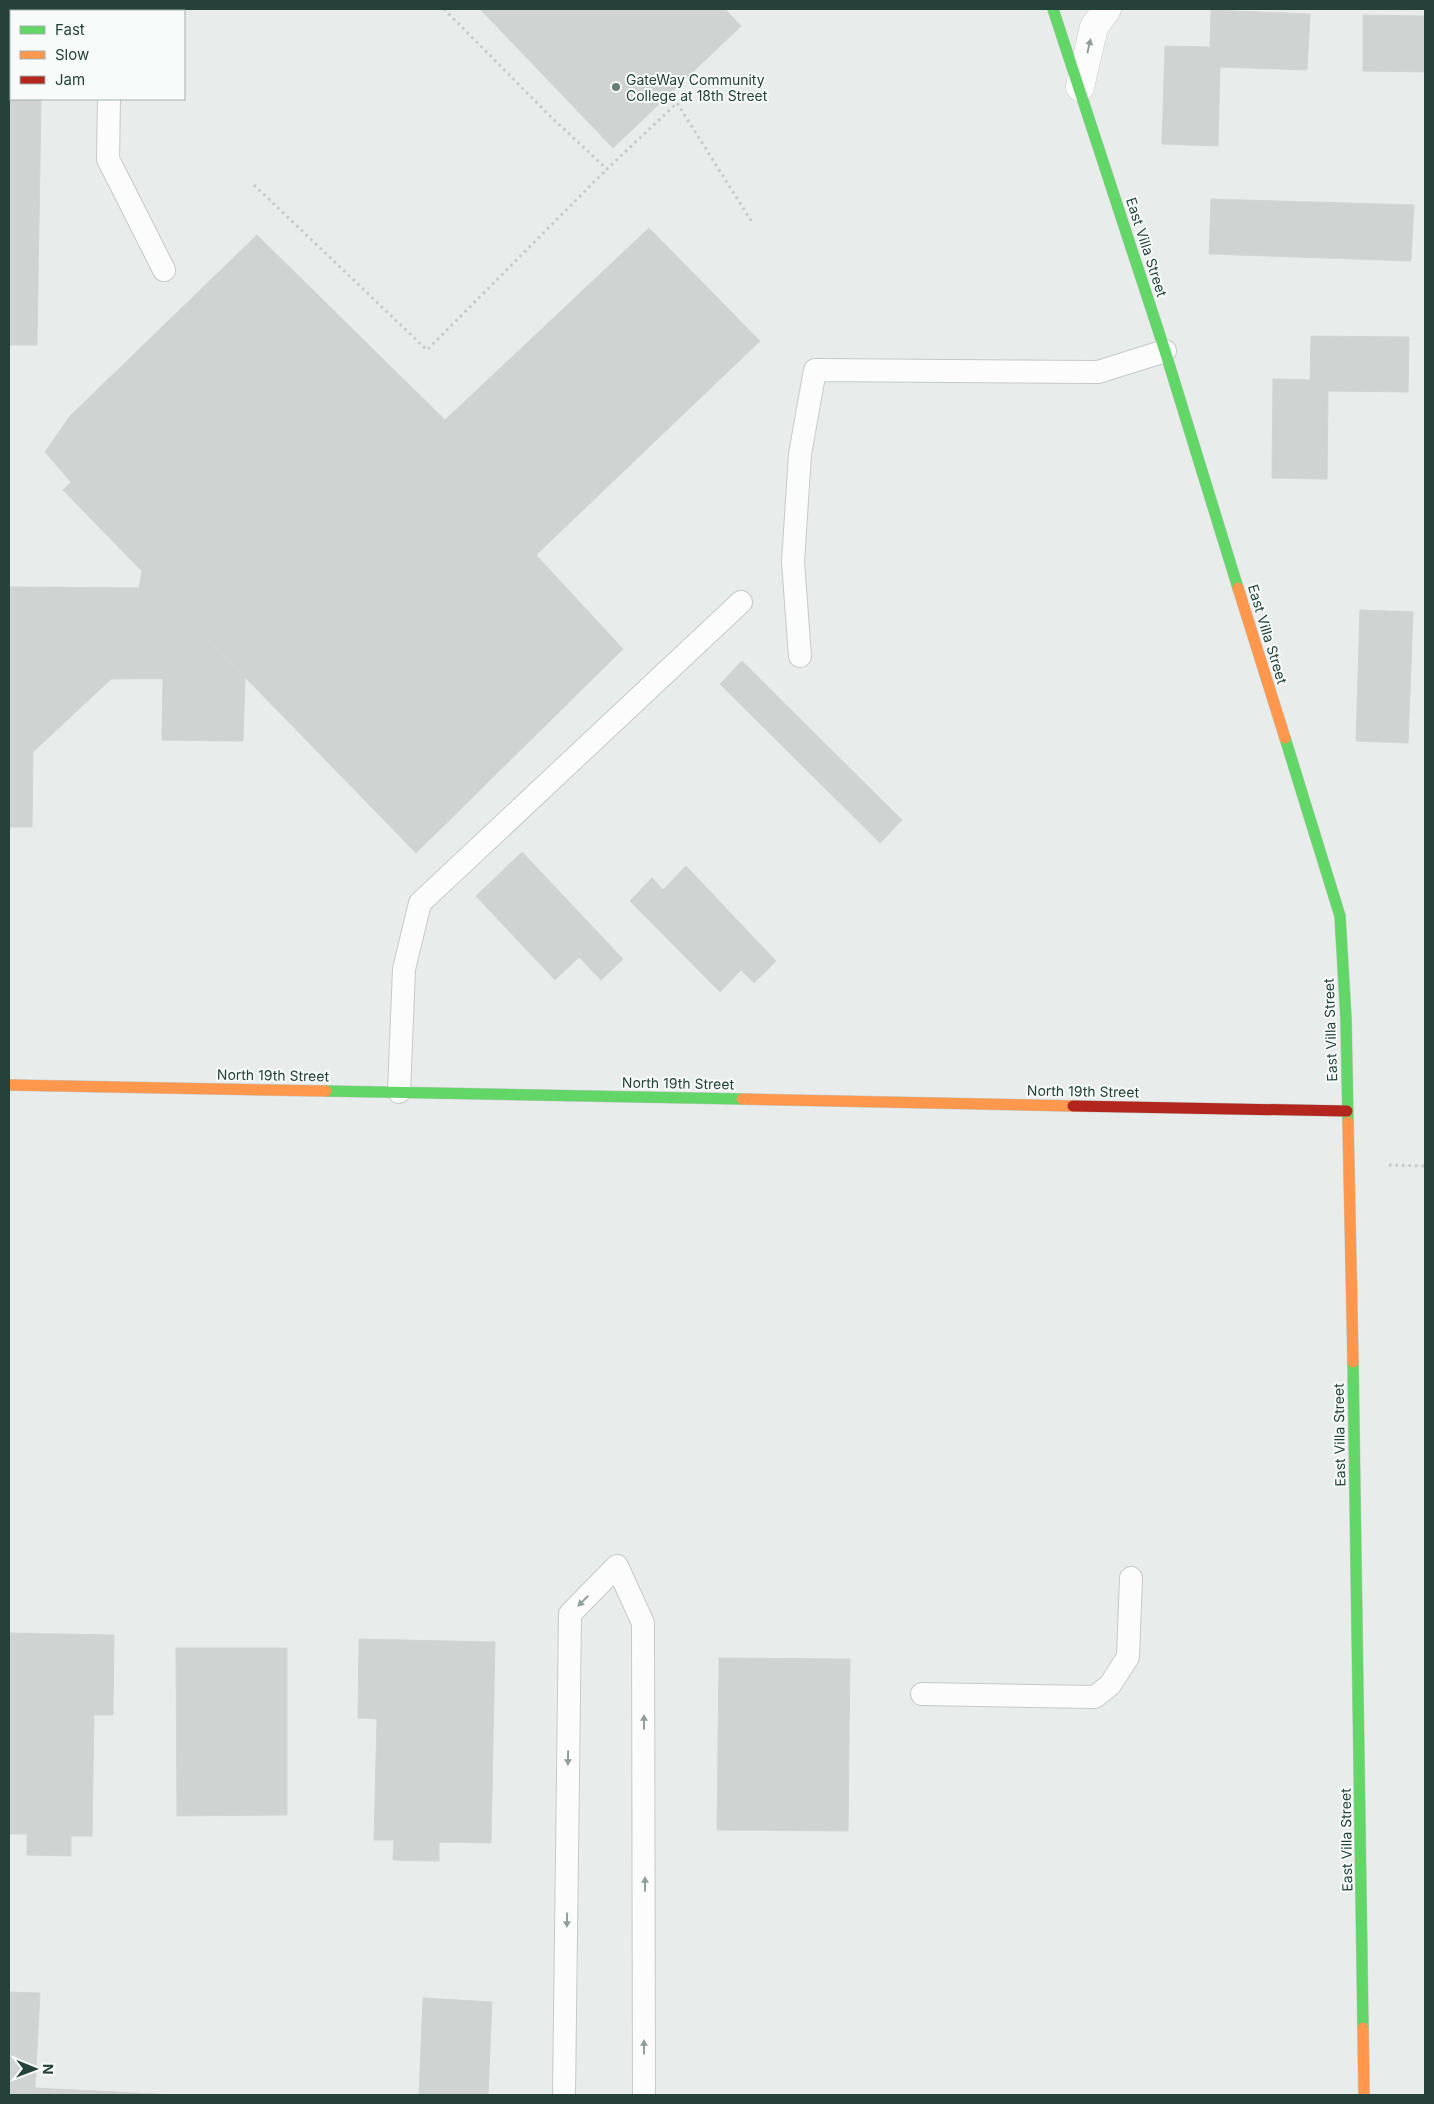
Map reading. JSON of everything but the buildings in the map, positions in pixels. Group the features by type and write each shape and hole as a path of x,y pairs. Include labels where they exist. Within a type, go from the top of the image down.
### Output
{"street":[{"name":"East Villa Street","path":"1053,9 1165,351 1340,916 1346,1019 1360,1703 1364,2095"},
{"path":"1080,87 1094,27 1107,9"},
{"name":"North 19th Street","path":"9,1085 1347,1110"}],"lane":[{"path":"109,100 108,159 164,270"},
{"path":"800,656 793,562 800,454 815,370 1098,372 1165,351"},
{"path":"400,1092 404,969 420,903 741,602"},
{"path":"564,2095 570,1614 617,1566 643,1623 644,2095"},
{"path":"922,1694 1095,1697 1110,1685 1128,1657 1131,1578"}],"path":[{"path":"444,9 550,116 608,169"},
{"path":"254,185 427,350 676,103 752,222"},
{"path":"1389,1165 1425,1166"}],"traffic: fast":[{"path":"1053,9 1165,351 1238,588"},
{"path":"1285,738 1340,916 1346,1019 1348,1122"},
{"path":"326,1091 742,1099"},
{"path":"1353,1362 1363,2028"}],"traffic: slow":[{"path":"1238,588 1285,738"},
{"path":"9,1085 326,1091"},
{"path":"742,1099 1073,1106"},
{"path":"1348,1122 1353,1362"},
{"path":"1363,2028 1364,2095"}],"traffic: jam":[{"path":"1073,1106 1347,1111"}],"place":[{"name":"GateWay Community College at 18th Street","path":"616,87"}]}
